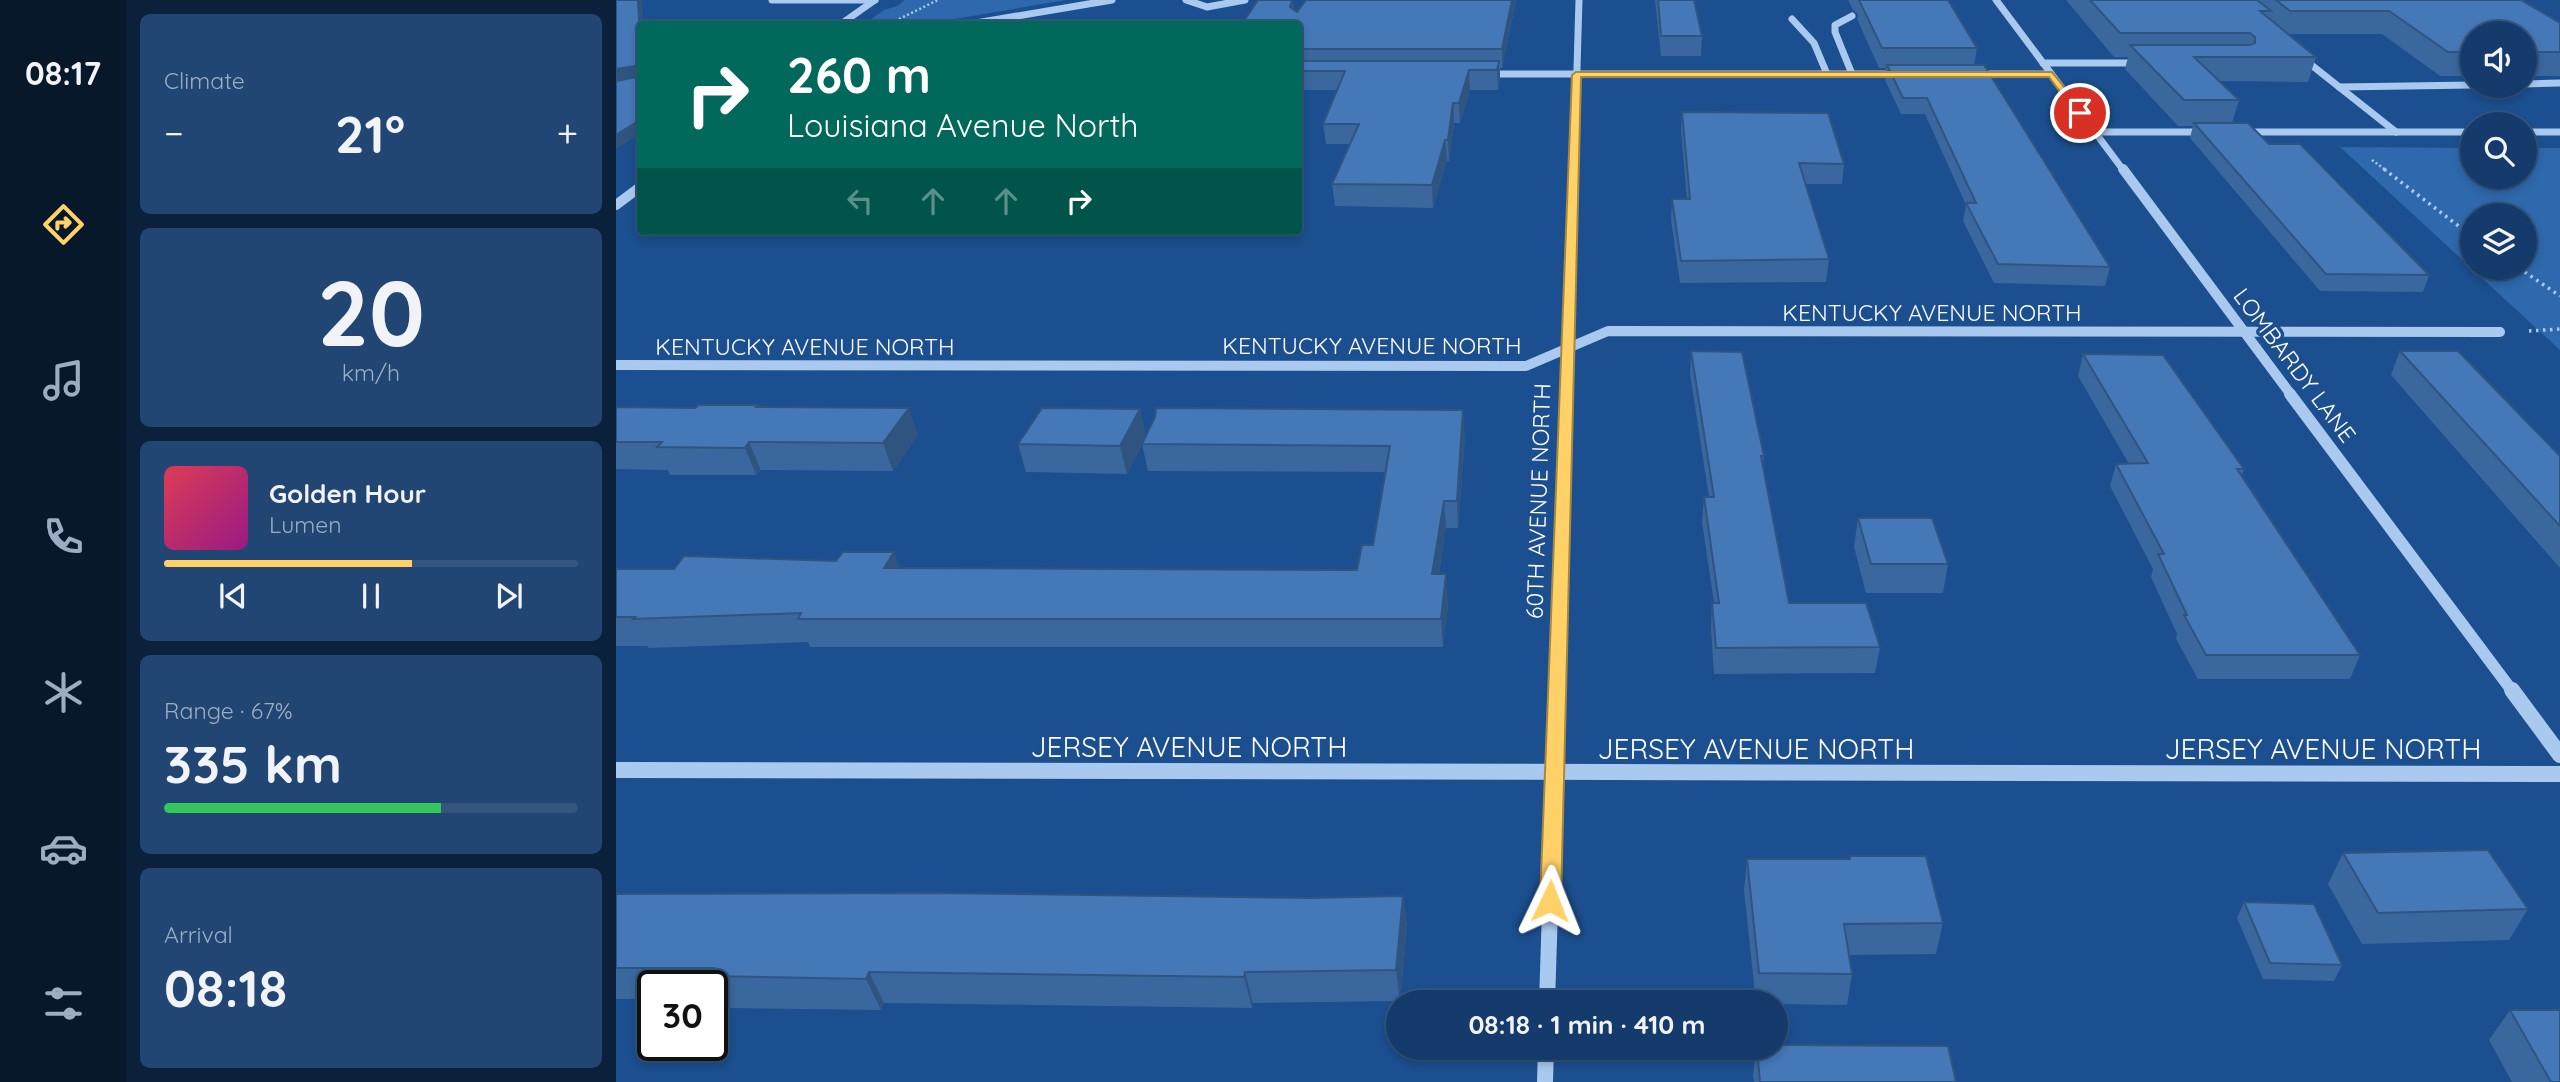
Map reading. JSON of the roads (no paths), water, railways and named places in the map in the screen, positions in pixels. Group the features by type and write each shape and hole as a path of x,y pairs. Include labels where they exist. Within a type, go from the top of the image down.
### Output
{"street":[{"path":"772,0 875,0"},
{"path":"845,21 875,0"},
{"path":"988,21 1112,0"},
{"path":"1186,0 1195,7 1212,7 1245,0"},
{"name":"60TH AVENUE NORTH","path":"1547,990 1579,0"},
{"name":"LOMBARDY LANE","path":"1996,0 2560,755"},
{"path":"1852,16 1835,25 1852,75"},
{"path":"1792,19 1806,30 1815,43 1827,75"},
{"path":"2289,46 2396,132"},
{"path":"2043,63 2150,63"},
{"path":"1479,74 1905,75"},
{"path":"1972,75 2052,75"},
{"path":"2537,84 2560,83"},
{"path":"2339,87 2460,85"},
{"path":"2094,132 2217,132"},
{"path":"2231,132 2460,132"},
{"path":"2537,132 2560,132"},
{"path":"616,205 637,189"},
{"name":"KENTUCKY AVENUE NORTH","path":"616,365 1526,366 1608,331 2500,332"},
{"name":"JERSEY AVENUE NORTH","path":"616,770 2560,774"},
{"path":"1545,1082 1546,1060"}]}
